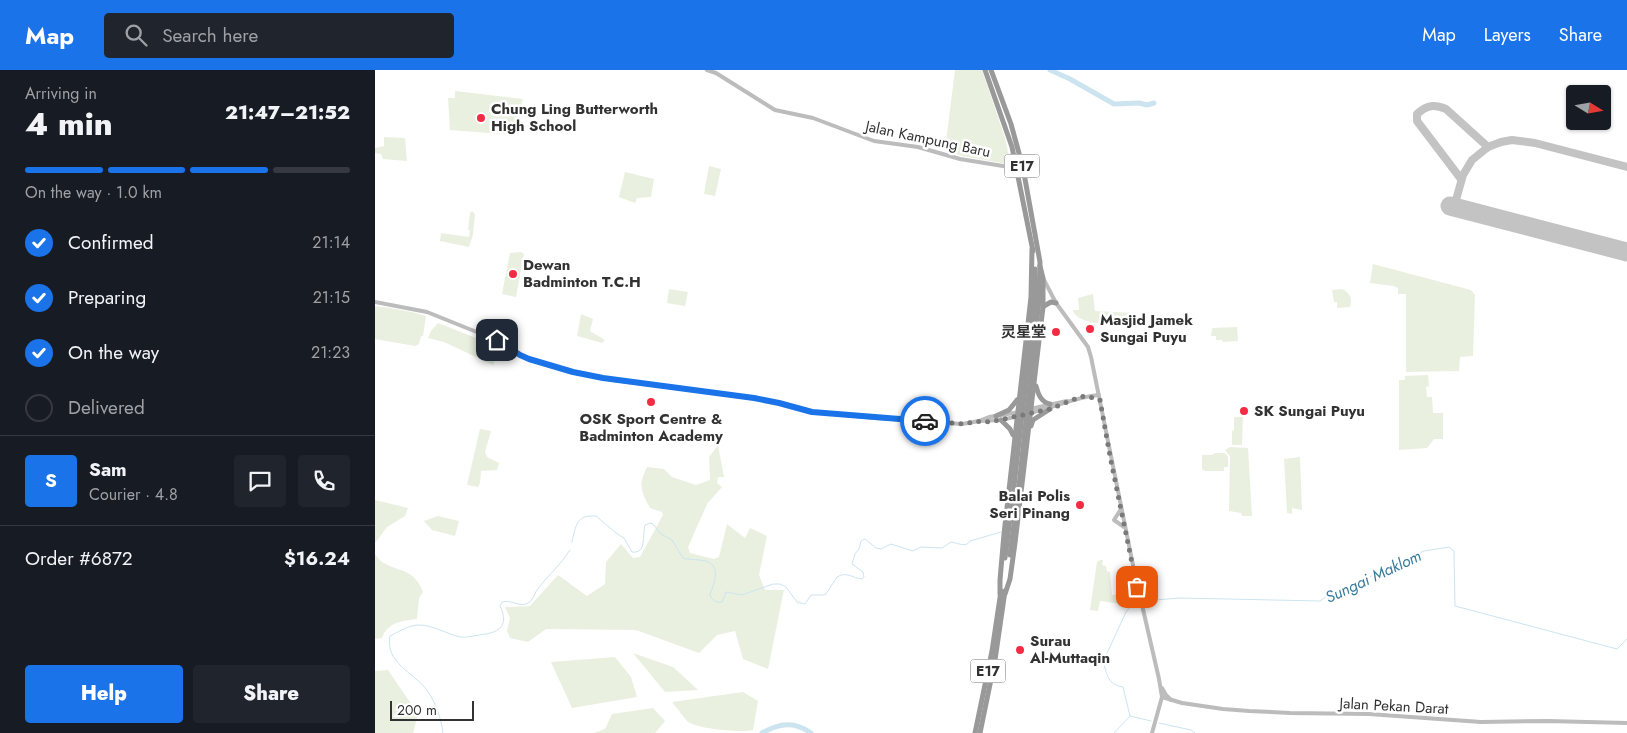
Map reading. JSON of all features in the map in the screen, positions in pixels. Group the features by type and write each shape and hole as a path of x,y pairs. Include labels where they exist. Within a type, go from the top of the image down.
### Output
{"highway":[{"name":"E17","path":"985,70 1006,126 1015,163 1033,249 1037,299"},
{"name":"E17","path":"980,733 995,660 1040,266 1019,150 991,70"},
{"path":"1003,594 1000,580 1003,534 1031,297 1033,249"},
{"path":"1003,594 1009,579 1015,542 1035,383 1043,307 1043,278 1040,266"},
{"path":"1043,307 1047,303 1056,303"},
{"path":"1028,434 1033,420 1050,406 1038,394 1035,383"},
{"path":"1019,395 1026,400 1029,399 1033,392"},
{"path":"996,416 1009,410 1019,395"},
{"path":"1001,420 1010,429 1013,441"},
{"path":"1014,432 1017,428 1023,427 1027,430 1028,434"},
{"name":"E17","path":"975,733 1003,594"}],"main road":[{"name":"Jalan Kampung Baru","path":"707,70 716,73 775,110 813,118 873,141 917,147 960,159 1009,167 1018,177"},
{"name":"Jalan Kampung Baru","path":"1009,167 1015,163"},
{"path":"1043,278 1056,303 1088,347 1121,509 1159,679 1162,697 1153,733"},
{"path":"375,302 431,313 494,339 529,359 589,376 650,386 754,398 821,413 954,424 1001,420 1016,414"},
{"path":"1087,396 1097,387"},
{"path":"981,421 996,416 1031,411 1087,396 1099,395"},
{"path":"1087,396 1100,400"},
{"path":"1121,509 1114,520 1125,527"},
{"path":"1159,679 1162,689 1171,700 1160,707"},
{"name":"Jalan Pekan Darat","path":"1162,697 1222,709 1281,713 1367,714 1481,722 1627,723"}],"green space":[{"path":"955,70 982,70 1005,138 1010,161 1007,164 962,156 945,150"},
{"path":"455,91 523,99 512,135 450,130 448,98 455,98"},
{"path":"384,137 405,138 407,161 383,159 381,154 375,153 375,148 384,146"},
{"path":"709,166 721,169 715,196 704,194"},
{"path":"625,172 654,179 651,197 637,198 635,203 619,197"},
{"path":"472,211 475,214 473,235 469,247 440,241 441,233 469,237 470,230 468,230 470,213"},
{"name":"Dewan Badminton T.C.H","path":"521,252 524,254 516,297 502,294 510,253"},
{"path":"1373,264 1471,290 1475,295 1473,356 1460,357 1459,371 1406,372 1406,294 1398,294 1398,288 1393,286 1370,283"},
{"path":"669,289 688,292 685,306 667,303"},
{"path":"1342,289 1350,296 1350,307 1337,308 1337,302 1334,302 1332,290"},
{"path":"1093,294 1095,311 1133,313 1135,316 1134,324 1100,324 1083,320 1076,316 1073,310 1079,310 1078,298"},
{"path":"375,306 426,316 423,336 421,336 419,344 415,346 375,339"},
{"path":"581,314 593,319 590,331 605,340 602,343 577,336"},
{"path":"438,323 481,340 499,350 493,365 444,342 428,338"},
{"path":"1237,327 1238,341 1223,342 1222,340 1216,340 1216,336 1211,336 1213,328"},
{"path":"1428,375 1427,397 1432,397 1433,413 1443,413 1443,439 1434,439 1427,448 1399,450 1399,380 1405,380 1405,376"},
{"path":"1234,417 1243,417 1242,445 1232,445"},
{"path":"480,429 491,431 485,452 487,457 499,463 497,470 481,471 478,487 467,485"},
{"path":"718,445 724,477 718,477 717,483 722,487 707,504 688,547 690,553 714,559 719,557 727,524 745,538 750,528 767,536 759,575 765,590 784,590 768,669 743,659 735,631 717,635 699,653 636,630 546,629 528,642 510,638 507,631 510,618 505,607 530,606 558,575 587,596 605,584 606,562 621,544 633,558 640,557 663,515 662,512 650,508 643,492 642,479 647,467 664,469 672,477 696,485 710,480 709,457"},
{"path":"1230,447 1248,448 1252,516 1242,516 1241,513 1229,511 1230,456 1225,450"},
{"path":"1215,453 1225,453 1228,457 1228,467 1224,467 1224,471 1205,471 1202,469 1202,455 1212,455"},
{"path":"1300,457 1302,510 1292,508 1292,514 1287,513 1284,459"},
{"path":"375,500 408,508 405,516 387,527 375,543"},
{"path":"438,516 459,521 455,536 432,530 424,521"},
{"path":"375,554 386,565 413,576 423,592 419,598 417,619 391,625 382,638 375,639"},
{"path":"1103,560 1102,565 1106,566 1107,571 1110,572 1112,595 1118,594 1121,604 1100,601 1098,611 1090,610 1097,562"},
{"path":"633,653 673,667 698,690 665,692"},
{"path":"615,657 631,677 637,697 572,708 551,662"},
{"path":"388,670 418,714 413,733 375,733 375,671"},
{"path":"743,692 758,701 753,730 719,730 692,724 687,721 672,702"},
{"path":"653,708 665,721 655,733 594,733 605,729 612,714"}],"waterway":[{"path":"1050,70 1114,104 1139,103 1147,105 1154,103"},
{"path":"572,542 578,522 584,517 596,516 624,538 632,552 637,552 642,547 645,525 650,523 661,534 672,540 683,558 706,561 711,564 714,568 715,577 710,594 714,601 722,602 726,592 742,595 773,584 780,584 786,587 797,602 805,604 811,595 826,594 837,577 841,575 862,579 864,577 863,572 852,564 861,541 865,539 876,548 881,549 891,544 913,551 921,547 942,548 951,542 966,544 970,541 1001,532"},
{"name":"Sungai Maklom","path":"1143,601 1180,598 1320,601 1336,590 1367,579 1384,567 1424,551 1449,547 1454,551 1455,606 1617,649 1627,639"},
{"path":"443,733 433,700 427,690 396,660 392,653 390,636 415,625 429,626 462,637 492,633 503,624 504,619 500,606 502,602 522,605 530,602 541,585 570,550"},
{"path":"1114,733 1130,716 1123,687 1111,681 1103,662 1126,612 1135,601 1138,601"},
{"path":"1130,716 1151,721"},
{"path":"1159,723 1191,730 1195,733"},
{"name":"Sungai Maklom","path":"762,733 781,725 793,725 811,733"}],"taxiway":[{"path":"1461,179 1417,121 1417,114 1431,106 1446,109 1488,147"},
{"path":"1454,207 1463,175 1472,160 1488,147 1501,142 1512,140 1535,143 1627,167"},
{"path":"1622,250 1627,249"}],"runway":[{"path":"1450,206 1627,252"}],"way so far":[{"path":"925,421 954,424 990,422 1050,409 1080,397 1087,396 1100,400 1137,587"}],"place":[{"name":"Chung Ling Butterworth High School","path":"481,118"},
{"name":"Dewan Badminton T.C.H","path":"513,274"},
{"name":"Masjid Jamek Sungai Puyu","path":"1090,329"},
{"name":"灵星堂","path":"1056,332"},
{"name":"OSK Sport Centre & Badminton Academy","path":"651,402"},
{"name":"SK Sungai Puyu","path":"1244,411"},
{"name":"Balai Polis Seri Pinang","path":"1080,505"},
{"name":"Surau Al-Muttaqin","path":"1020,650"}],"route":[{"path":"497,340 529,359 573,372 620,382 754,398 812,412 925,421"}]}
